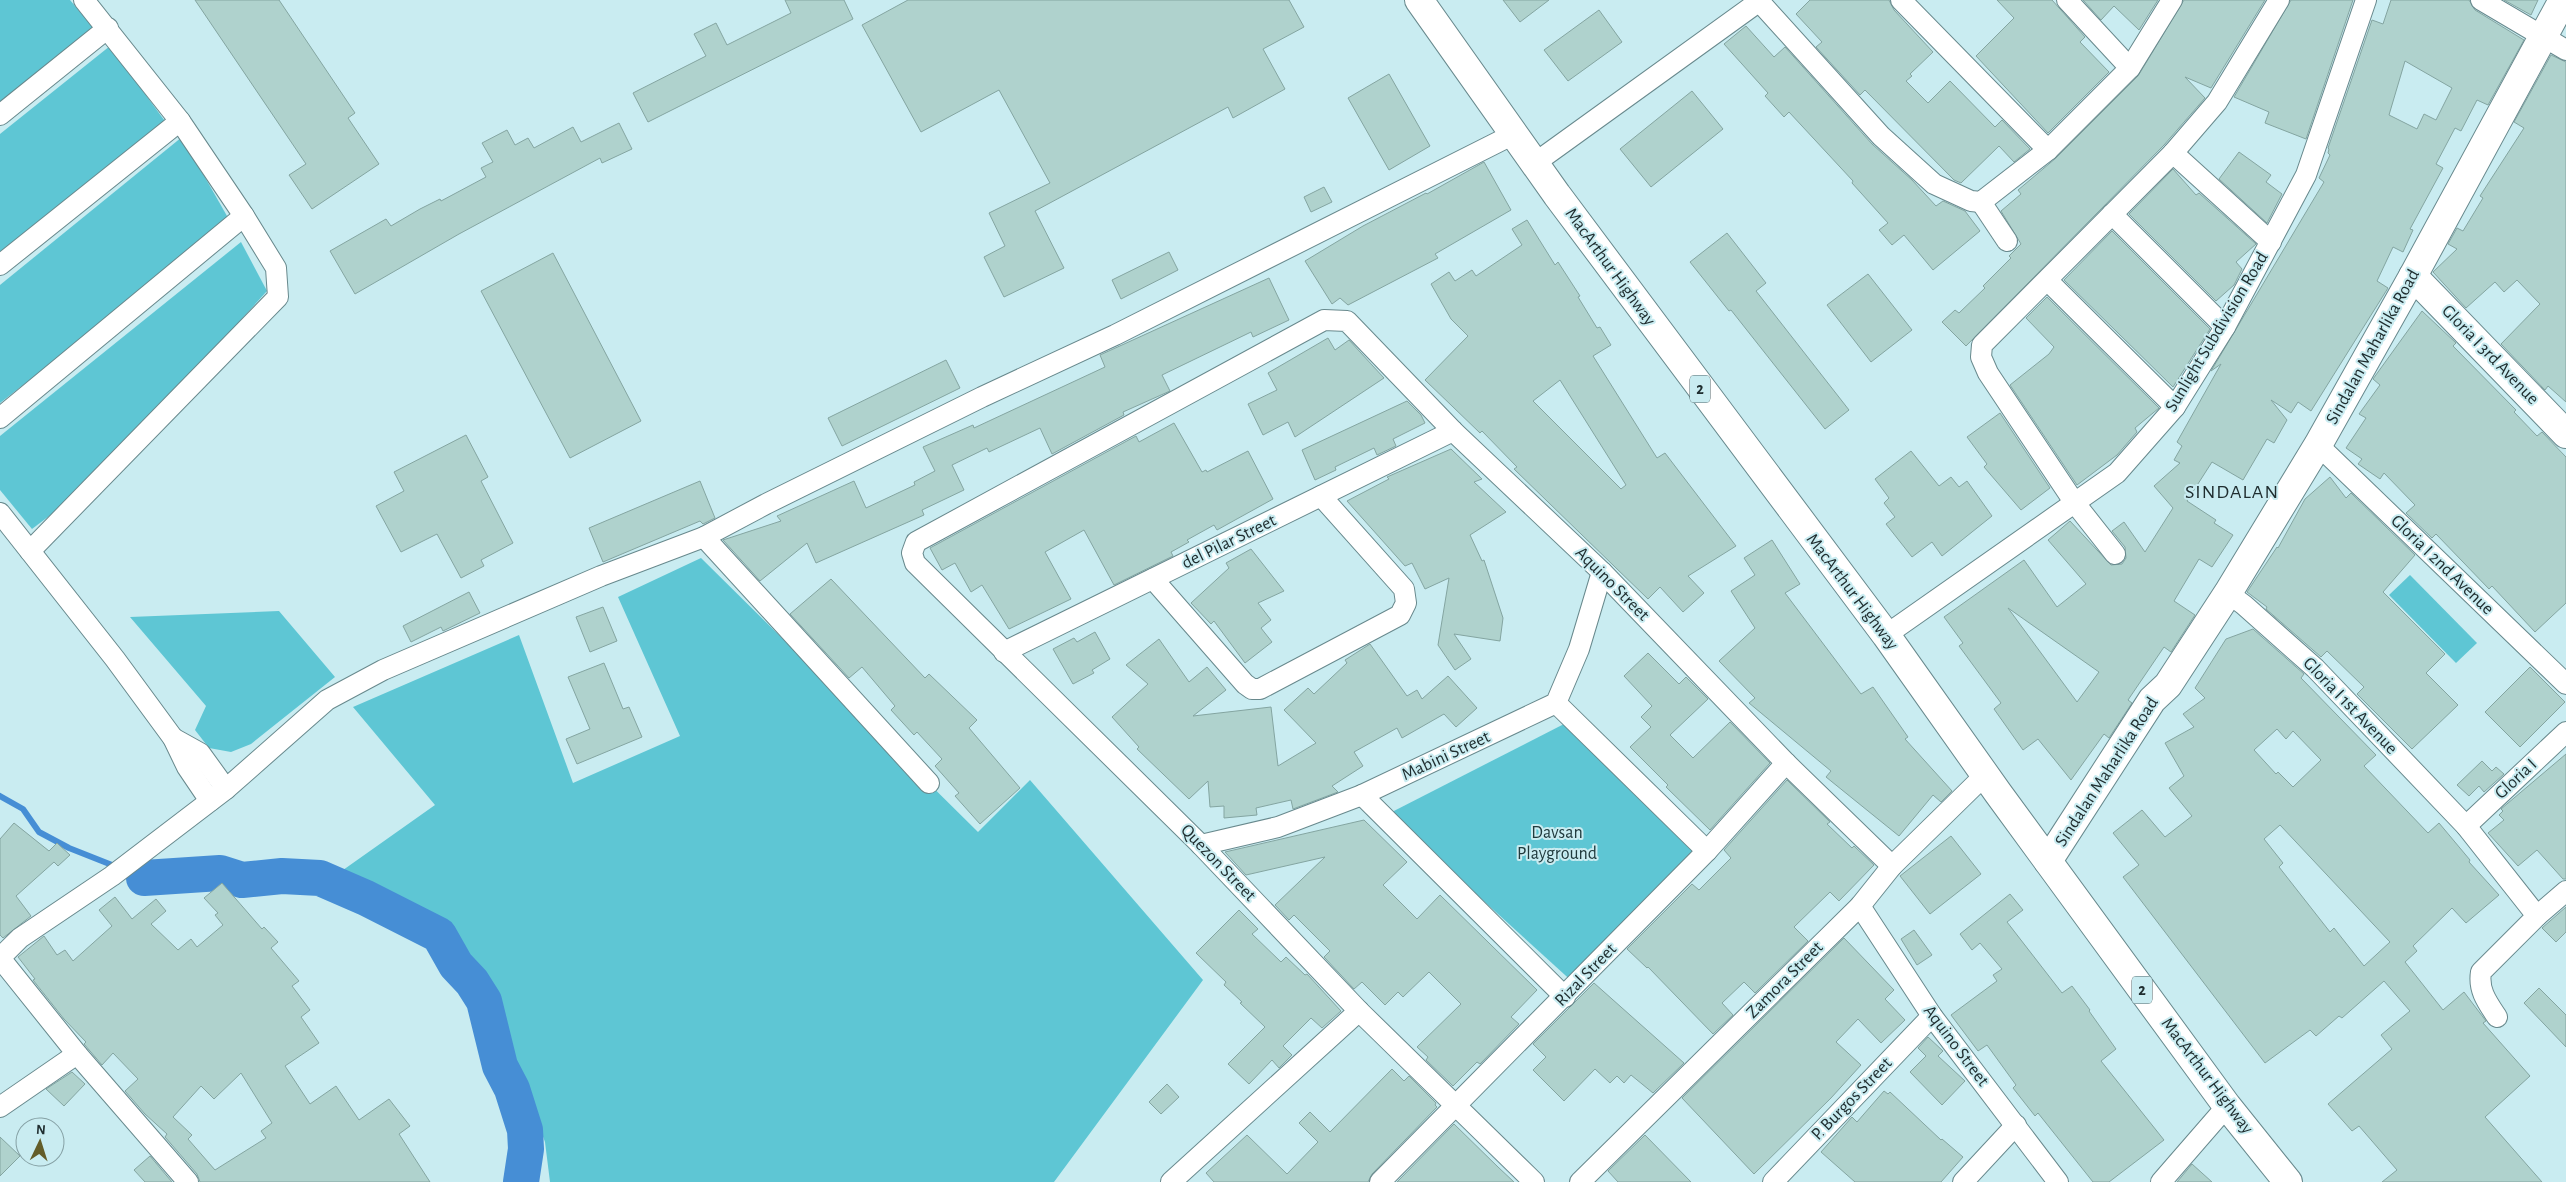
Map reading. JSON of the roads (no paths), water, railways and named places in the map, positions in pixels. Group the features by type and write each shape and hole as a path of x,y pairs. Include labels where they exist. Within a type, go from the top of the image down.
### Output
{"main road":[{"name":"MacArthur Highway","path":"1419,0 1535,163 1727,425 1886,635 1985,775 2228,1106 2288,1182"},
{"name":"Sindalan Maharlika Road","path":"2053,868 2143,747 2166,707 2168,685 2228,594 2318,445 2413,276 2433,236 2555,44 2563,0"},
{"name":"Gloria I 3rd Avenue","path":"2413,276 2566,434"}],"street":[{"path":"30,550 278,297 276,268 244,216 180,121 84,0"},
{"path":"1535,163 1759,0 1881,136 1934,184 1971,201 1982,202 2048,150 2130,68 2172,0"},
{"path":"1901,0 2048,150"},
{"path":"2066,0 2130,68"},
{"path":"2115,554 2074,502 1988,373 1981,357 1982,346 2173,153 2217,102 2279,0"},
{"name":"Sunlight Subdivision Road","path":"1886,635 2038,530 2116,473 2175,407 2225,327 2306,175 2366,0"},
{"path":"2481,0 2555,44"},
{"path":"0,115 108,28"},
{"path":"0,265 180,121"},
{"path":"188,1182 77,1054 0,958 20,938 112,876 226,789 327,700 383,670 601,576 704,537 766,504 982,397 1115,334 1514,134"},
{"path":"2173,153 2271,242"},
{"path":"1982,202 2007,242"},
{"path":"2112,214 2225,327"},
{"path":"0,418 244,216"},
{"path":"2048,281 2175,407"},
{"name":"Aquino Street","path":"916,542 1324,320 1347,321 1453,430 1602,572 1786,763 1892,866"},
{"name":"del Pilar Street","path":"1004,652 1453,430"},
{"name":"Gloria I 2nd Avenue","path":"2318,445 2566,684"},
{"path":"1153,579 1245,684 1252,689 1260,689 1400,615 1406,603 1404,589 1321,496"},
{"path":"0,513 173,738 186,767 210,801"},
{"path":"704,537 929,783"},
{"name":"Quezon Street","path":"916,542 912,552 915,563 1201,845 1359,1011 1534,1182"},
{"path":"1602,572 1579,650 1556,703 1707,851"},
{"name":"Gloria I 1st Avenue","path":"2228,594 2244,605 2315,668 2466,826 2537,916"},
{"name":"Mabini Street","path":"1201,845 1278,827 1362,796 1556,703"},
{"name":"Gloria I","path":"2466,826 2566,732"},
{"path":"173,738 200,753 226,789"},
{"name":"Rizal Street","path":"1380,1182 1565,997 1707,851 1786,763"},
{"name":"Zamora Street","path":"1580,1182 1860,906 1892,866 1985,775"},
{"path":"1362,796 1565,997"},
{"path":"2497,1017 2483,996 2479,983 2481,972 2537,916 2566,891"},
{"name":"Aquino Street","path":"1860,906 1932,1016 2058,1182"},
{"path":"1171,1182 1359,1011"},
{"name":"P. Burgos Street","path":"1773,1182 1932,1016"},
{"path":"0,1107 77,1054"},
{"path":"2161,1182 2228,1106"},
{"path":"1963,1182 2016,1125"}],"waterway":[{"path":"0,796 23,809 39,832 69,848 112,865"},
{"path":"144,878 220,873 242,880 282,876 320,878 366,898 439,935 456,965 472,982 484,1001 500,1066 512,1089 525,1130 526,1149 521,1182"}],"district":[{"name":"SINDALAN","path":"2232,492"}],"park label":[{"name":"Davsan Playground","path":"1557,843"}]}
